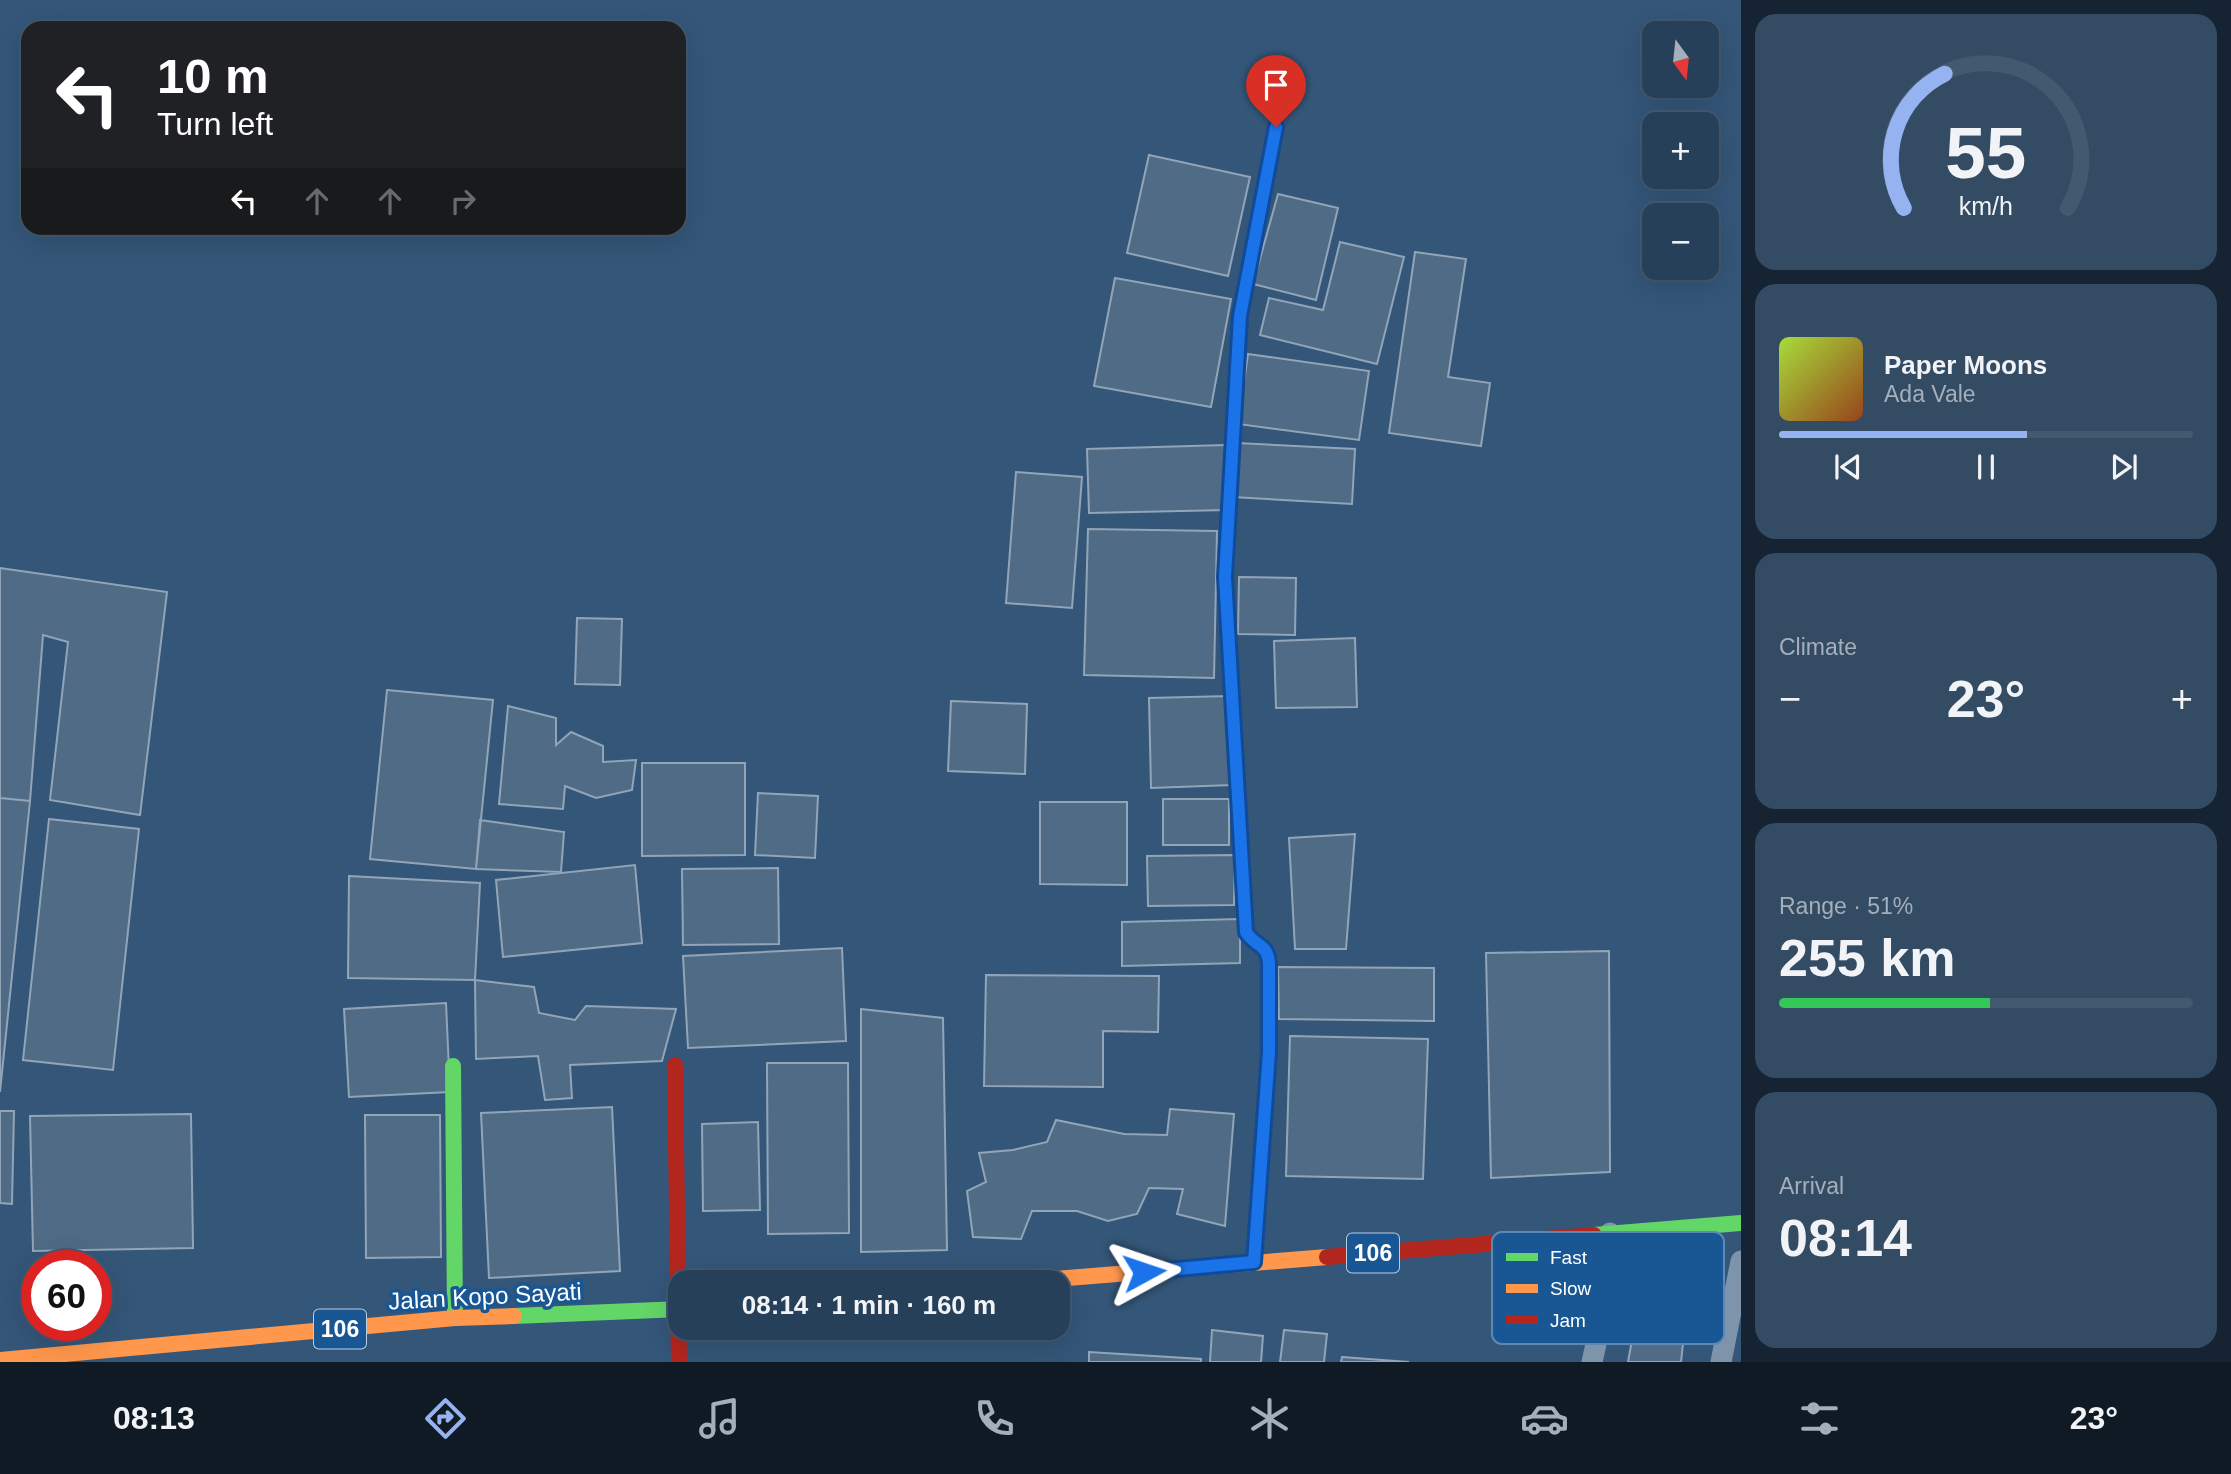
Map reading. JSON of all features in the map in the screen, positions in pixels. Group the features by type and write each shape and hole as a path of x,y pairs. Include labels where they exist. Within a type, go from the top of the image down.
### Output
{"street":[{"path":"1254,1262 1269,1052 1269,964 1264,947 1254,942 1246,932 1225,577 1240,316 1276,127"},
{"path":"675,1065 678,1270"},
{"path":"453,1066 455,1318"},
{"name":"106","path":"1624,1232 1741,1223"},
{"name":"106","path":"1070,1278 1492,1243"},
{"name":"Jalan Kopo Sayati","path":"0,1360 455,1318 668,1309"},
{"path":"679,1340 679,1362"}],"lane":[{"path":"1721,1362 1741,1261"},
{"path":"1592,1362 1596,1344"}],"building":[{"path":"1149,155 1250,177 1228,276 1127,253"},
{"path":"1278,194 1338,208 1316,300 1253,284"},
{"path":"1340,242 1404,257 1377,364 1260,335 1269,298 1323,310"},
{"path":"1415,252 1466,259 1448,377 1490,383 1481,446 1389,433"},
{"path":"1115,278 1231,299 1211,407 1094,386"},
{"path":"1248,354 1369,371 1359,440 1238,424"},
{"path":"1237,443 1355,449 1352,504 1233,497"},
{"path":"1225,445 1227,510 1089,513 1087,449"},
{"path":"1016,472 1082,477 1072,608 1006,603"},
{"path":"1088,529 1217,531 1214,678 1084,675"},
{"path":"0,568 167,592 140,815 50,800 68,642 43,635 30,801 0,798"},
{"path":"1239,577 1296,578 1295,635 1238,634"},
{"path":"577,618 622,619 620,685 575,684"},
{"path":"1355,638 1357,707 1276,708 1274,641"},
{"path":"387,690 493,700 476,869 370,859"},
{"path":"1230,696 1232,785 1151,788 1149,698"},
{"path":"951,701 1027,704 1025,774 948,771"},
{"path":"508,706 556,718 556,745 571,732 603,746 603,762 636,760 632,790 596,798 565,786 563,809 499,804"},
{"path":"642,763 745,763 745,855 642,856"},
{"path":"758,793 818,796 815,858 755,855"},
{"path":"0,798 30,801 0,1092"},
{"path":"1163,799 1229,799 1229,845 1163,845"},
{"path":"1040,802 1127,802 1127,885 1040,884"},
{"path":"49,819 139,829 113,1070 23,1060"},
{"path":"480,820 564,832 561,872 476,869"},
{"path":"1355,834 1346,949 1295,949 1289,838"},
{"path":"1235,855 1234,905 1148,906 1147,856"},
{"path":"635,865 642,943 503,957 496,880"},
{"path":"778,868 779,944 683,945 682,869"},
{"path":"349,876 480,883 475,980 348,978"},
{"path":"1240,919 1240,963 1122,966 1122,922"},
{"path":"842,948 846,1041 688,1048 683,956"},
{"path":"1609,951 1610,1172 1491,1178 1486,953"},
{"path":"1278,967 1434,968 1434,1021 1279,1019"},
{"path":"986,975 1159,976 1158,1032 1103,1031 1103,1087 984,1086"},
{"path":"475,980 534,987 539,1013 575,1020 586,1006 676,1009 662,1061 570,1065 572,1098 545,1100 538,1056 476,1059"},
{"path":"446,1003 450,1092 349,1097 344,1009"},
{"path":"861,1009 943,1018 947,1250 861,1252"},
{"path":"1290,1036 1428,1039 1423,1179 1286,1176"},
{"path":"767,1063 848,1063 849,1233 768,1234"},
{"path":"612,1107 620,1271 489,1278 481,1113"},
{"path":"1170,1109 1234,1114 1225,1226 1177,1214 1183,1189 1149,1188 1137,1214 1108,1221 1077,1211 1032,1211 1021,1239 973,1237 967,1191 986,1182 979,1153 1013,1150 1047,1142 1056,1120 1124,1134 1167,1135"},
{"path":"0,1111 14,1111 12,1204 0,1203"},
{"path":"191,1114 193,1248 33,1250 30,1116"},
{"path":"365,1115 440,1115 441,1257 366,1258"},
{"path":"758,1122 760,1210 703,1211 702,1124"},
{"path":"1212,1330 1263,1336 1261,1362 1210,1362"},
{"path":"1284,1330 1327,1334 1324,1362 1280,1362"},
{"path":"1631,1344 1683,1344 1681,1362 1628,1362"},
{"path":"1089,1352 1201,1359 1201,1362 1089,1362"},
{"path":"1342,1357 1409,1362 1341,1362"}],"traffic: fast":[{"path":"1246,286 1240,316 1225,577 1246,932"},
{"path":"453,1066 455,1318"},
{"path":"1631,1232 1741,1223"},
{"path":"514,1316 668,1310"}],"traffic: slow":[{"path":"1070,1278 1327,1257"},
{"path":"0,1360 455,1318 514,1316"}],"traffic: jam":[{"path":"1246,286 1276,127"},
{"path":"1246,932 1266,952 1269,964 1269,1052 1254,1262"},
{"path":"675,1065 679,1362"},
{"path":"1327,1257 1492,1243"}],"route":[{"path":"1144,1272 1254,1262 1269,1052 1269,964 1264,947 1249,938 1246,932 1225,577 1240,316 1276,127"}]}
